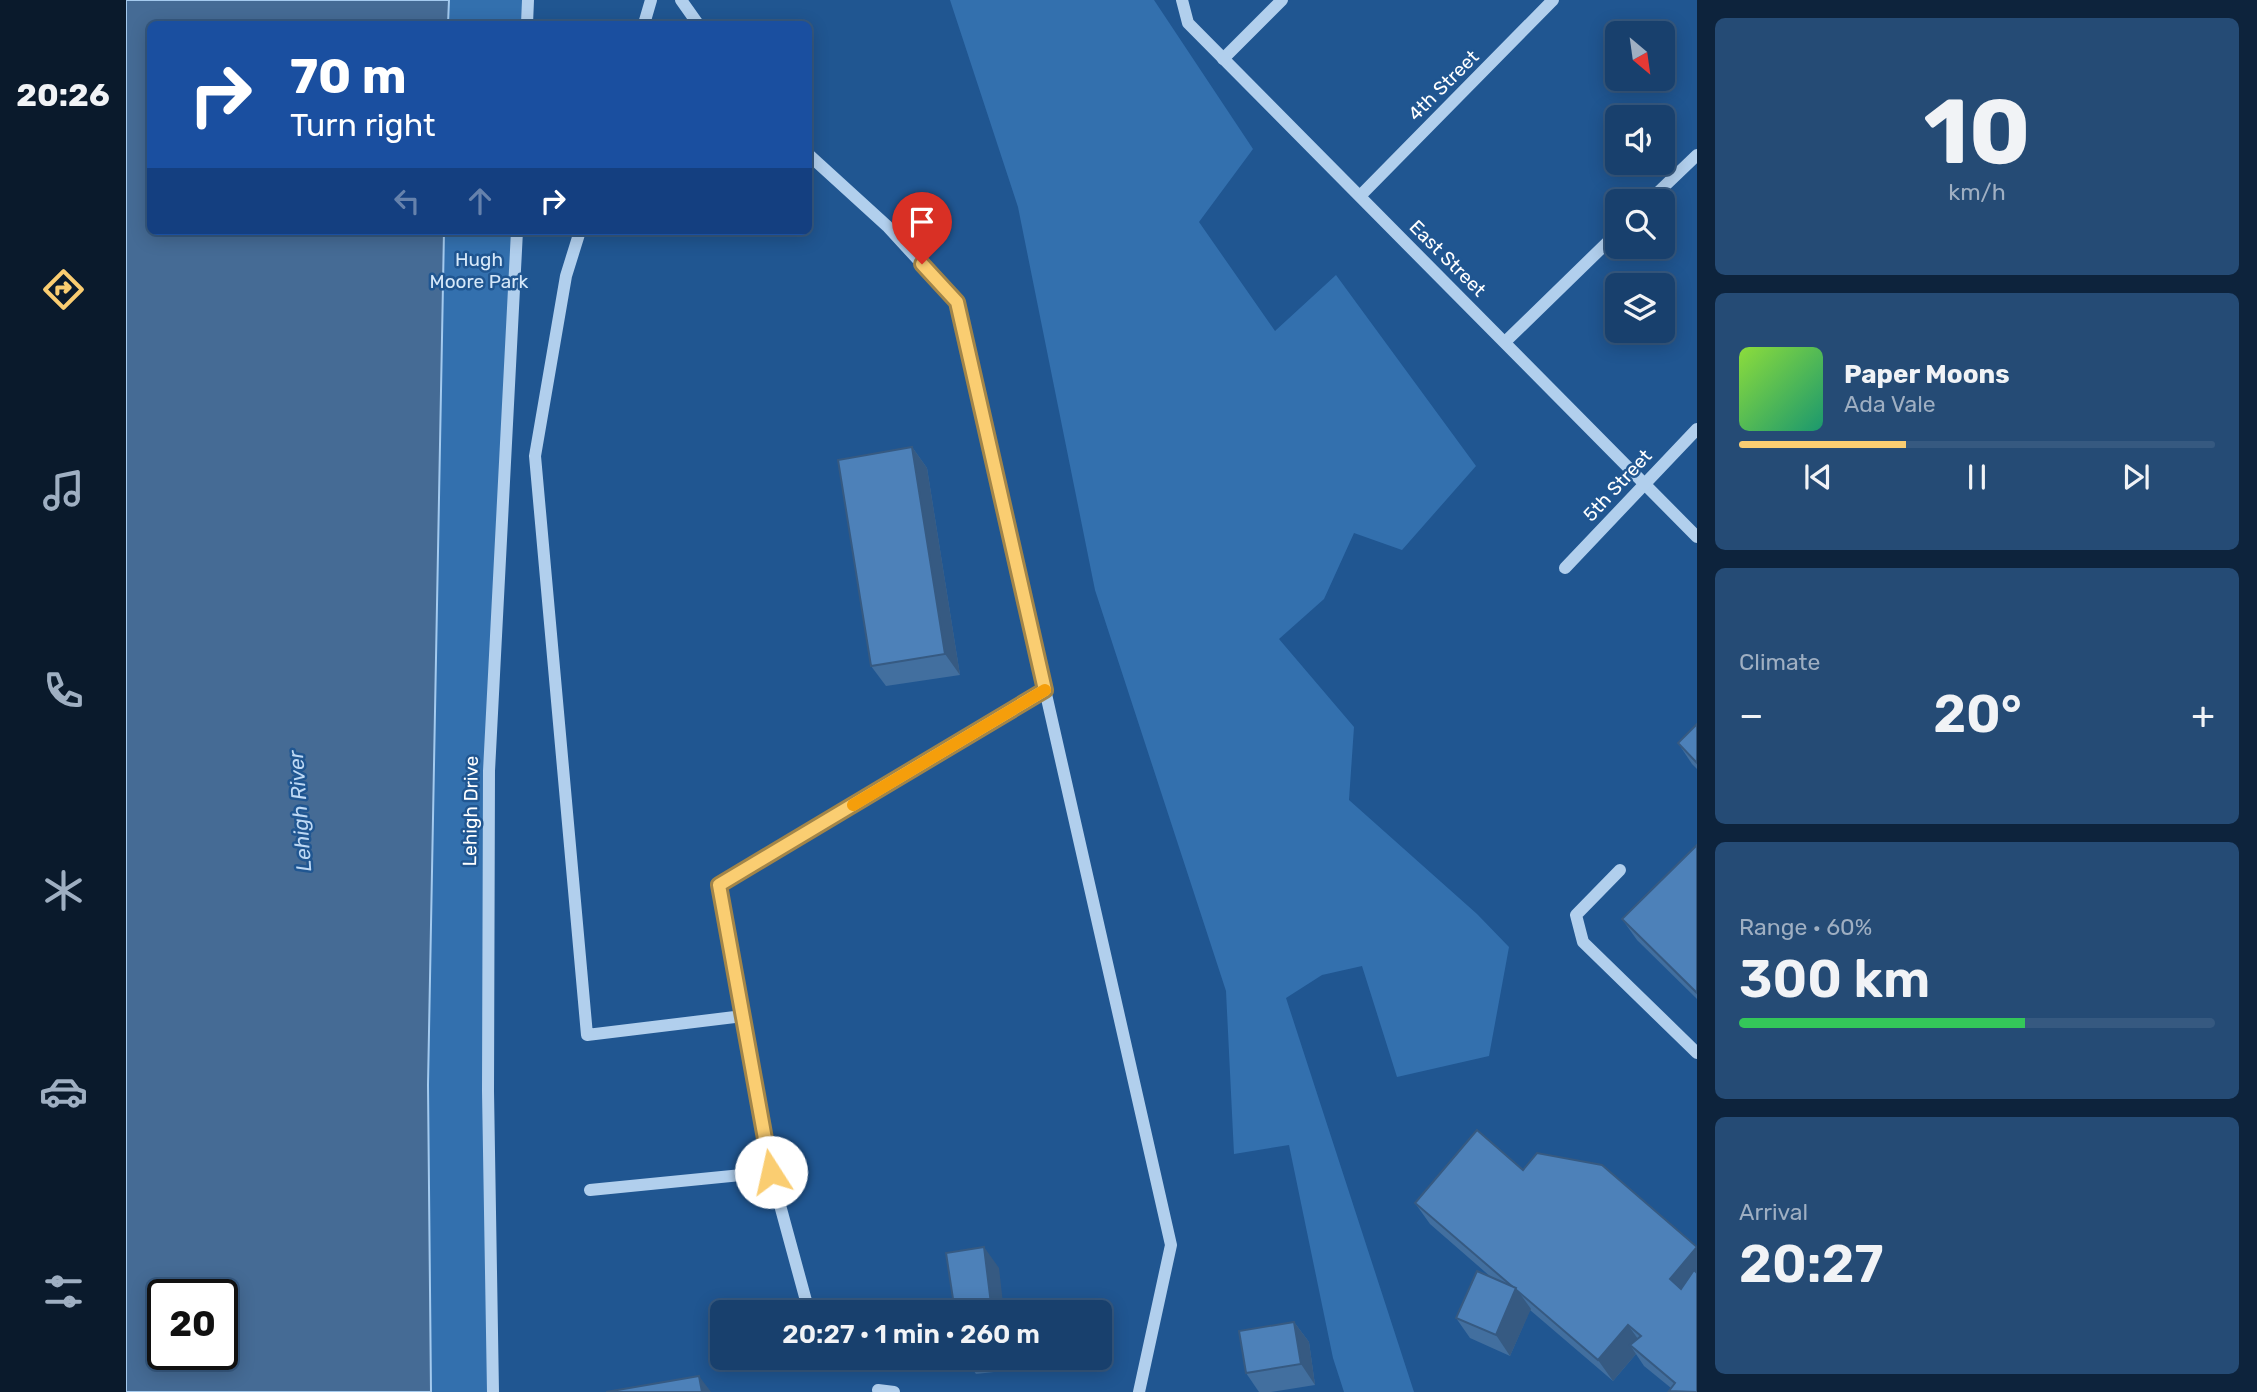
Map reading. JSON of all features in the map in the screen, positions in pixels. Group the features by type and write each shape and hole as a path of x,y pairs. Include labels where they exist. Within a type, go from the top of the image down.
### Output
{"street":[{"path":"527,21 528,0"},
{"path":"645,21 651,0"},
{"path":"681,0 696,21"},
{"name":"East Street","path":"1182,0 1188,23 1697,537"},
{"path":"1223,59 1282,0"},
{"name":"4th Street","path":"1360,196 1553,0"},
{"path":"1662,189 1697,155"},
{"path":"812,159 887,226 957,302 1171,1245 1139,1392"},
{"name":"Lehigh Drive","path":"494,1392 488,1091 489,772 517,235"},
{"path":"579,235 565,276 535,456 587,1035 743,1016"},
{"path":"1504,342 1605,245"},
{"name":"5th Street","path":"1565,568 1697,429"},
{"path":"806,1300 771,1172 719,885 1045,690"},
{"path":"1620,870 1576,915 1583,942 1697,1054"},
{"path":"590,1190 771,1172"},
{"path":"874,1391 894,1392"}],"green space":[{"path":"449,0 528,0 527,21 448,21"},
{"path":"950,0 1154,0 1253,149 1199,222 1275,331 1336,275 1476,466 1402,550 1354,533 1324,599 1279,639 1354,727 1349,800 1477,914 1509,947 1489,1056 1397,1077 1362,966 1322,975 1286,998 1414,1392 1344,1392 1333,1358 1289,1145 1234,1154 1226,991 1095,590 1018,207"},
{"name":"Hugh Moore Park","path":"444,235 517,235 489,772 493,1392 431,1392 428,1085"}],"water":[{"name":"Lehigh River","path":"126,0 449,0 448,21 147,21 147,235 444,235 428,1085 431,1392 126,1392"}],"building":[{"path":"912,447 945,654 871,666 838,460"},
{"path":"1697,724 1697,763 1678,743"},
{"path":"1697,845 1697,993 1622,919"},
{"path":"1477,1130 1523,1170 1537,1153 1602,1165 1697,1247 1670,1279 1681,1289 1694,1270 1697,1273 1697,1392 1669,1391 1675,1383 1630,1345 1641,1336 1628,1325 1598,1360 1415,1203"},
{"path":"984,1247 991,1300 953,1300 946,1253"},
{"path":"1477,1271 1516,1288 1496,1335 1456,1318"},
{"path":"1294,1322 1301,1364 1246,1373 1239,1331"},
{"path":"699,1376 702,1392 606,1392"}],"slow traffic":[{"path":"853,805 1045,690"}],"route":[{"path":"771,1172 719,885 1045,690 957,302 922,264"}]}
